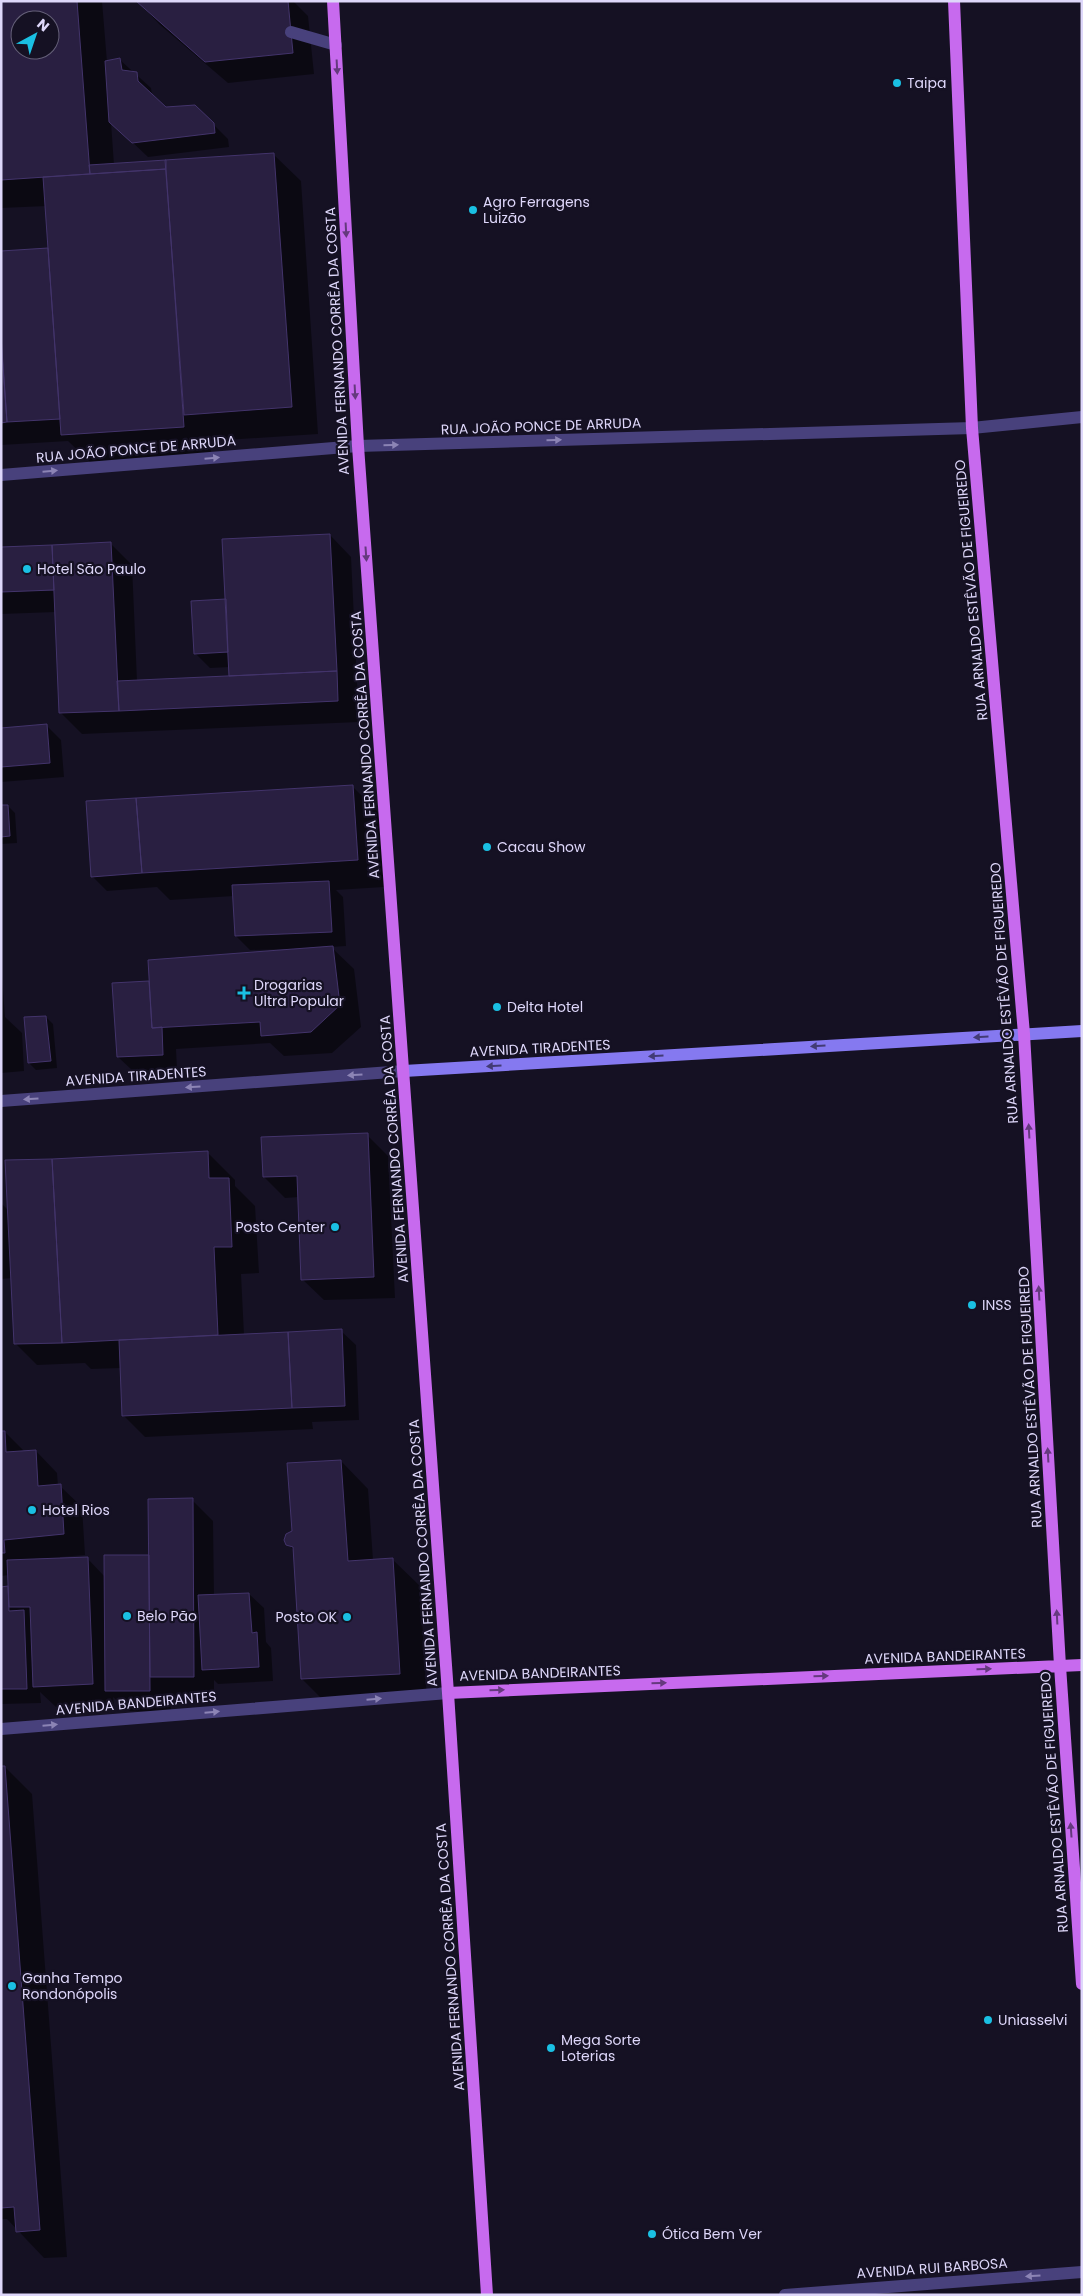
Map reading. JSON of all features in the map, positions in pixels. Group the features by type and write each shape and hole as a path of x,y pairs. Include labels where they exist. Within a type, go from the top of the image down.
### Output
{"main road":[{"name":"AVENIDA FERNANDO CORRÊA DA COSTA","path":"333,1 358,446 448,1692 487,2295"},
{"name":"RUA ARNALDO ESTÊVÃO DE FIGUEIREDO","path":"954,1 972,428 1024,1034 1060,1666 1082,1984"},
{"name":"AVENIDA BANDEIRANTES","path":"448,1692 1082,1665"}],"street":[{"path":"291,32 336,45"},
{"name":"RUA JOÃO PONCE DE ARRUDA","path":"1,475 358,446 972,428 1082,417"},
{"name":"AVENIDA TIRADENTES","path":"1,1101 404,1071 1082,1031"},
{"name":"AVENIDA BANDEIRANTES","path":"1,1729 448,1692"},
{"name":"AVENIDA RUI BARBOSA","path":"785,2295 1082,2272"}],"building":[{"path":"1,1 77,1 90,174 1,180"},
{"path":"136,1 288,1 293,53 205,62"},
{"path":"120,58 122,70 137,72 138,81 166,107 195,105 214,123 215,133 132,143 109,122 105,61"},
{"path":"274,153 292,407 184,415 165,160"},
{"path":"166,160 166,169 90,174 89,165"},
{"path":"166,169 184,427 61,435 43,177"},
{"path":"48,248 60,419 7,422 1,336 1,251"},
{"path":"1,341 7,422 1,423"},
{"path":"330,534 337,671 229,676 222,539"},
{"path":"111,542 119,711 59,713 52,545"},
{"name":"Hotel São Paulo","path":"52,545 54,590 1,592 1,547"},
{"path":"226,599 228,652 194,654 191,601"},
{"path":"337,671 338,701 119,711 117,681"},
{"path":"47,724 50,763 1,767 1,728"},
{"path":"353,785 358,860 142,873 136,798"},
{"path":"136,798 142,873 91,877 86,801"},
{"path":"1,805 8,805 10,836 1,837"},
{"path":"329,881 332,932 235,936 232,885"},
{"name":"Drogarias Ultra Popular","path":"333,946 340,1005 311,1032 261,1036 260,1022 152,1028 148,960"},
{"path":"149,981 152,1028 162,1027 163,1055 117,1057 112,983"},
{"path":"46,1016 51,1061 28,1063 24,1017"},
{"name":"Posto Center","path":"368,1133 374,1277 301,1280 297,1176 263,1177 261,1137"},
{"path":"208,1151 209,1178 229,1178 232,1247 214,1247 218,1335 62,1343 52,1159"},
{"path":"52,1159 62,1343 14,1344 5,1160"},
{"path":"342,1329 345,1406 292,1408 288,1332"},
{"path":"288,1332 292,1408 122,1416 119,1340"},
{"name":"Hotel Rios","path":"1,1431 5,1431 6,1452 36,1450 38,1486 61,1484 64,1534 4,1540 5,1553 1,1553"},
{"name":"Posto OK","path":"341,1460 348,1561 393,1558 400,1674 301,1679 293,1547 286,1545 284,1540 286,1534 292,1531 287,1463"},
{"path":"193,1498 194,1677 150,1677 148,1499"},
{"name":"Belo Pão","path":"104,1555 149,1555 150,1691 105,1691"},
{"path":"88,1557 93,1684 33,1687 30,1607 9,1607 7,1560"},
{"path":"8,1586 9,1611 24,1610 27,1689 1,1689 1,1587"},
{"path":"249,1593 252,1633 257,1632 259,1667 202,1670 198,1595"},
{"name":"Ganha Tempo Rondonópolis","path":"1,1766 5,1766 40,2230 16,2232 14,2207 1,2208"}],"place":[{"name":"Taipa","path":"897,83"},
{"name":"Agro Ferragens Luizão","path":"473,210"},
{"name":"Hotel São Paulo","path":"27,569"},
{"name":"Cacau Show","path":"487,847"},
{"name":"Drogarias Ultra Popular","path":"244,993"},
{"name":"Delta Hotel","path":"497,1007"},
{"name":"Posto Center","path":"335,1227"},
{"name":"INSS","path":"972,1305"},
{"name":"Hotel Rios","path":"32,1510"},
{"name":"Belo Pão","path":"127,1616"},
{"name":"Posto OK","path":"347,1617"},
{"name":"Ganha Tempo Rondonópolis","path":"12,1986"},
{"name":"Uniasselvi","path":"988,2020"},
{"name":"Mega Sorte Loterias","path":"551,2048"},
{"name":"Ótica Bem Ver","path":"652,2234"}]}
